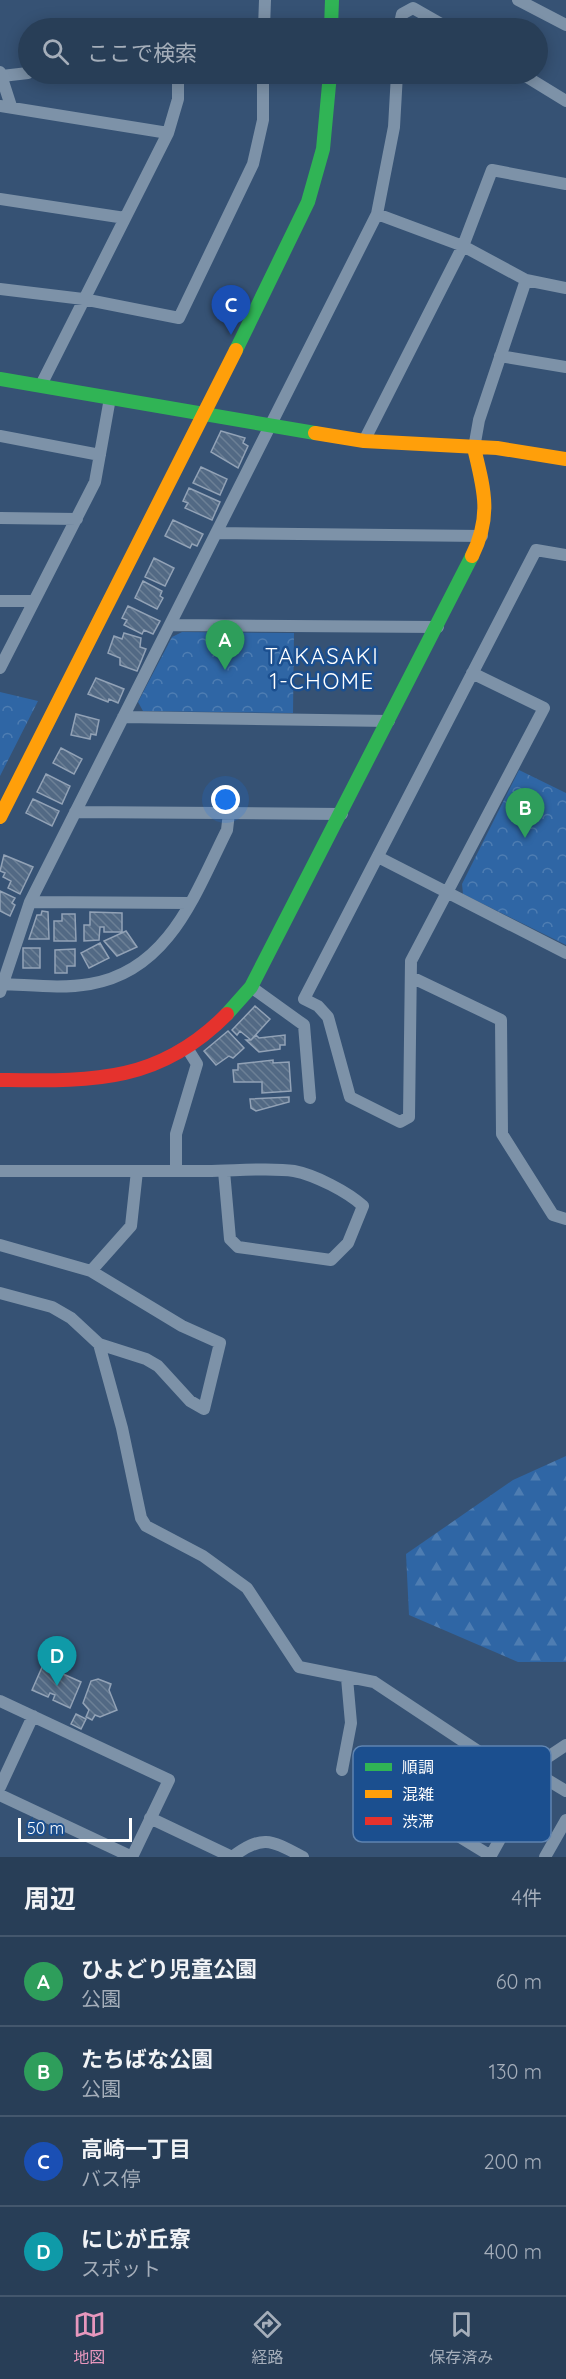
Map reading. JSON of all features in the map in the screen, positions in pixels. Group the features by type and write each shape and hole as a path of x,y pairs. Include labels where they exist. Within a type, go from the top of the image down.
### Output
{"street":[{"path":"264,18 265,0"},
{"path":"331,18 332,0"},
{"path":"518,0 566,25"},
{"path":"401,18 402,14 413,8 430,18"},
{"path":"18,73 1,74 6,106 168,133"},
{"path":"41,385 168,133 178,99 178,84"},
{"path":"0,289 83,299 179,318 253,164 263,120 264,84"},
{"path":"0,817 284,257 314,189 326,144 329,84"},
{"path":"229,813 227,830 180,924 153,955 114,978 70,986 1,988 30,902 377,214 394,127 396,84"},
{"path":"539,84 566,100"},
{"path":"364,441 463,246 492,170 566,184"},
{"path":"0,199 125,218"},
{"path":"377,214 463,246 526,280 566,288"},
{"path":"0,1080 105,1078 137,1070 187,1048 227,1016 251,987 438,627 482,536 486,498 474,448 479,420 526,280"},
{"path":"500,356 566,367"},
{"path":"0,379 364,441 497,448 566,459"},
{"path":"0,668 95,482 110,398"},
{"path":"0,436 100,455"},
{"path":"0,518 76,519"},
{"path":"216,533 482,536"},
{"path":"472,673 544,708 411,961 409,1117 400,1122 351,1097 328,1017 318,1006 304,999 378,857 472,673 536,550 566,555"},
{"path":"0,601 34,601"},
{"path":"170,625 438,627"},
{"path":"123,717 388,721"},
{"path":"75,812 342,814"},
{"path":"378,857 566,952"},
{"path":"30,902 190,903"},
{"path":"411,977 501,1020 501,1134 553,1215 566,1219"},
{"path":"251,987 304,1024 309,1098"},
{"path":"176,1171 176,1134 197,1064 187,1048"},
{"path":"0,1171 224,1171 294,1171 351,1194 363,1206 348,1243 331,1260 238,1247 230,1239 224,1171"},
{"path":"91,1271 131,1226 136,1171"},
{"path":"0,1245 91,1271 182,1326 220,1343 204,1408 190,1401 158,1366 146,1359 99,1344 71,1318 52,1306 0,1293"},
{"path":"99,1344 122,1428 141,1518 146,1526 203,1556 247,1587 299,1667 374,1682 470,1746"},
{"path":"342,1770 351,1724 347,1678"},
{"path":"0,1701 169,1779 132,1857 0,1795"},
{"path":"0,1787 33,1716"},
{"path":"551,1755 566,1745"},
{"path":"551,1782 566,1791"},
{"path":"150,1818 227,1856 250,1844 267,1840 303,1857"},
{"path":"545,1857 566,1820"},
{"path":"468,1842 491,1856 499,1842"}],"green space":[{"path":"182,632 294,633 293,713 143,711 138,702 172,637"},
{"path":"0,692 38,701 0,776"},
{"path":"519,770 566,793 566,945 463,894 462,884"},
{"path":"566,1456 566,1662 518,1662 409,1615 406,1554 513,1480"}],"building":[{"path":"221,431 245,438 243,443 248,446 238,468 211,452"},
{"path":"201,467 227,479 220,495 193,483"},
{"path":"189,488 220,502 212,520 185,508 188,503 183,501"},
{"path":"173,520 203,534 197,546 192,544 190,548 165,536"},
{"path":"154,558 174,568 165,586 145,577"},
{"path":"143,581 162,591 160,596 163,598 157,609 135,598"},
{"path":"128,606 160,621 153,634 144,630 142,634 124,625 127,620 122,618"},
{"path":"124,633 141,638 140,647 146,649 137,671 120,665 120,658 108,653 114,636 122,639"},
{"path":"96,678 124,689 118,703 109,699 108,702 88,694"},
{"path":"76,714 99,720 96,735 91,734 90,739 71,735"},
{"path":"61,748 82,759 74,774 53,763"},
{"path":"46,774 70,786 62,804 37,792"},
{"path":"33,799 59,811 52,826 26,813"},
{"path":"4,855 33,867 20,894 8,888 11,881 3,877 5,873 0,871"},
{"path":"0,891 15,898 12,903 15,905 10,916 0,911"},
{"path":"42,911 48,912 49,939 29,939 37,915 41,915"},
{"path":"90,912 122,913 122,932 104,932 104,927 100,927 99,940 84,941 84,925 90,925"},
{"path":"62,914 75,914 76,941 54,941 54,921 62,921"},
{"path":"126,931 137,947 117,956 104,941"},
{"path":"100,943 109,958 89,968 81,953"},
{"path":"23,948 40,948 40,968 23,968"},
{"path":"75,949 75,966 67,966 67,973 55,973 55,950"},
{"path":"255,1006 270,1019 251,1040 240,1031 237,1035 232,1030"},
{"path":"228,1031 244,1048 233,1058 229,1056 216,1065 204,1051"},
{"path":"256,1035 259,1038 285,1035 285,1045 280,1045 280,1049 259,1052 246,1040 251,1040"},
{"path":"273,1060 273,1063 289,1062 291,1091 262,1093 262,1082 234,1082 233,1070 238,1070 238,1064"},
{"path":"289,1097 289,1102 256,1111 251,1108 250,1099"},
{"path":"43,1665 81,1682 70,1708 53,1700 55,1695 50,1693 48,1697 32,1690"},
{"path":"98,1679 111,1684 109,1690 117,1710 100,1717 95,1715 92,1720 86,1717 89,1710 83,1703 91,1681"},
{"path":"76,1714 86,1719 81,1729 71,1724"}],"traffic: fast":[{"path":"331,18 332,0"},
{"path":"236,350 308,202 323,149 329,84"},
{"path":"0,379 315,433"},
{"path":"227,1014 251,987 472,556"}],"traffic: slow":[{"path":"0,817 236,350"},
{"path":"315,433 364,441 497,448 566,459"},
{"path":"472,556 478,542 484,515 483,490 474,448"}],"traffic: jam":[{"path":"0,1080 64,1080 122,1074 149,1066 175,1054 201,1037 227,1014"}],"place":[{"name":"高崎一丁目","path":"231,335"},
{"name":"ひよどり児童公園","path":"225,670"},
{"name":"たちばな公園","path":"525,838"},
{"name":"にじが丘寮","path":"57,1686"}],"district":[{"name":"TAKASAKI 1-CHOME","path":"322,668"}]}
